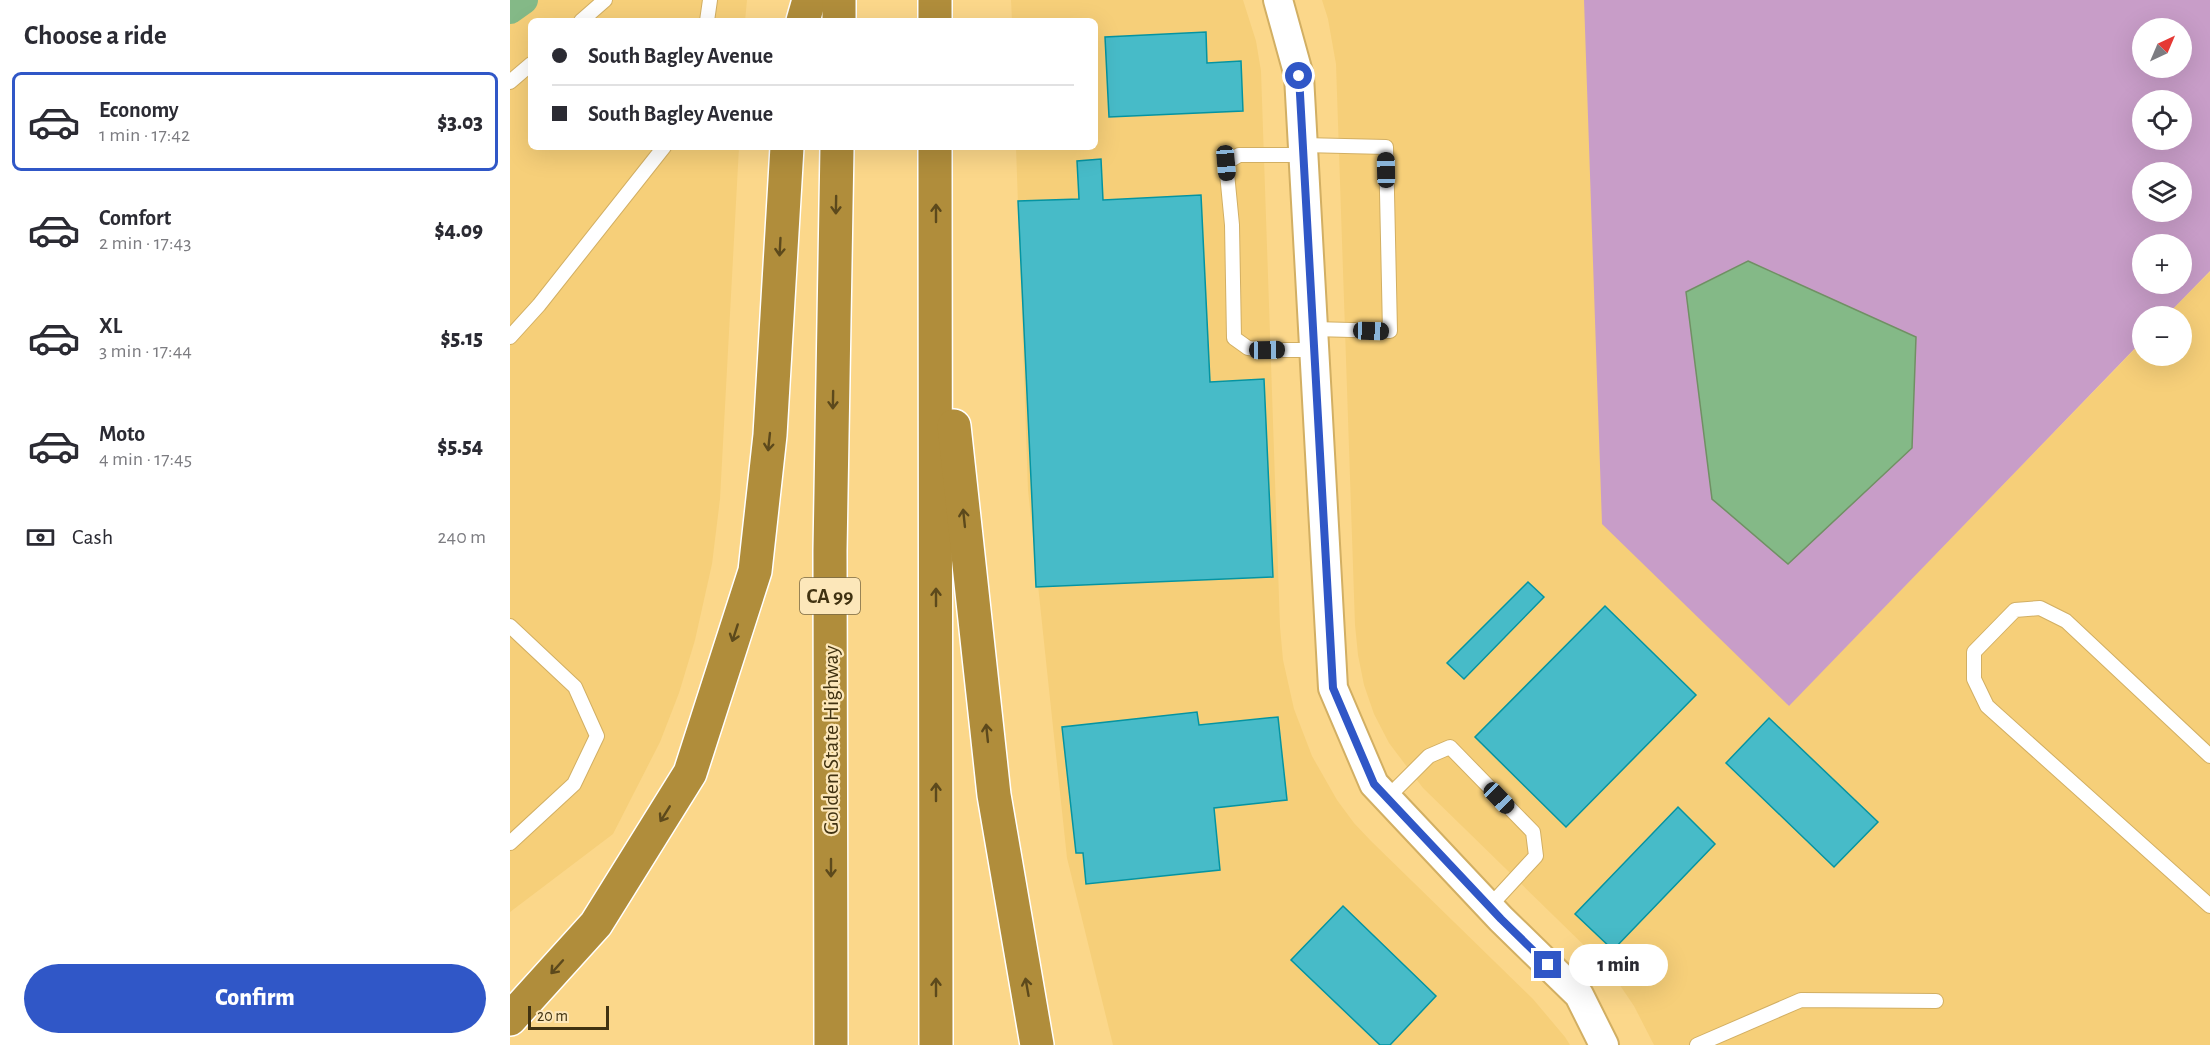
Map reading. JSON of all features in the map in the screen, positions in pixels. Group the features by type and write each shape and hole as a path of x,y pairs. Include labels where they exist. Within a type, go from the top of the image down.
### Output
{"highway":[{"path":"804,18 809,0"},
{"path":"839,0 839,18"},
{"path":"935,0 935,18"},
{"path":"510,1018 596,924 690,773 755,572 770,435 787,150"},
{"name":"Golden State Highway","path":"831,1045 830,551 837,150"},
{"path":"936,150 936,1045"},
{"path":"936,254 994,795 1037,1045"}],"street":[{"path":"1278,0 1299,76 1333,688 1374,784 1490,907 1579,995 1604,1045"}],"lane":[{"path":"584,18 605,0"},
{"path":"707,18 710,0"},
{"path":"510,82 528,67"},
{"path":"1386,147 1390,331 1314,339 1267,350 1248,348 1234,339 1232,225 1226,163 1239,155 1303,150 1386,147"},
{"path":"510,337 539,305 662,150"},
{"path":"2210,756 2066,621 2040,608 2015,610 1974,652 1974,679 1987,706 2210,906"},
{"path":"510,626 575,687 597,736 574,784 510,843"},
{"path":"1387,798 1429,756 1450,747 1533,832 1536,856 1490,907"},
{"path":"1697,1045 1801,1000 1936,1001"}],"shaded area":[{"path":"510,0 747,0 745,18 528,18 528,150 739,150 720,499 712,564 695,640 679,693 660,742 613,834 510,912"},
{"path":"1011,0 1243,0 1256,41 1261,71 1280,627 1283,660 1294,709 1312,756 1337,800 1354,823 1533,999 1570,1045 1113,1045 1067,858 1028,490 1016,150 1098,150 1098,18 1012,18"},
{"path":"1322,0 1584,0 1788,706 2132,352 2132,366 2192,366 2192,306 2176,306 2188,294 2192,294 2192,290 2210,272 2210,1045 1654,1045 1634,1006 1615,978 1423,788 1389,743 1374,714 1364,685 1358,655 1355,625 1336,64 1328,19"},
{"path":"1584,0 2210,0 2210,271 2192,289 2192,234 2132,234 2132,294 2188,294 2176,306 2132,306 2132,351 1789,706 1602,524"},
{"path":"1748,261 1916,337 1912,448 1788,564 1712,499 1686,292"}],"building":[{"path":"1206,32 1207,63 1241,61 1243,111 1109,117 1105,37"},
{"path":"1101,159 1103,200 1201,195 1210,382 1264,379 1273,577 1036,587 1018,201 1079,199 1077,161"},
{"path":"1528,582 1544,597 1464,679 1447,663"},
{"path":"1605,606 1696,695 1566,827 1475,737"},
{"path":"1197,712 1199,725 1278,717 1287,800 1214,808 1220,870 1086,884 1083,853 1076,853 1062,727"},
{"path":"1769,718 1878,822 1834,867 1726,763"},
{"path":"1678,807 1715,844 1613,950 1575,914"},
{"path":"1343,906 1436,996 1390,1045 1380,1045 1291,960"}],"waterway":[{"path":"510,10 524,0"}],"route":[{"path":"1299,76 1333,688 1374,784 1501,919 1548,965"}]}
